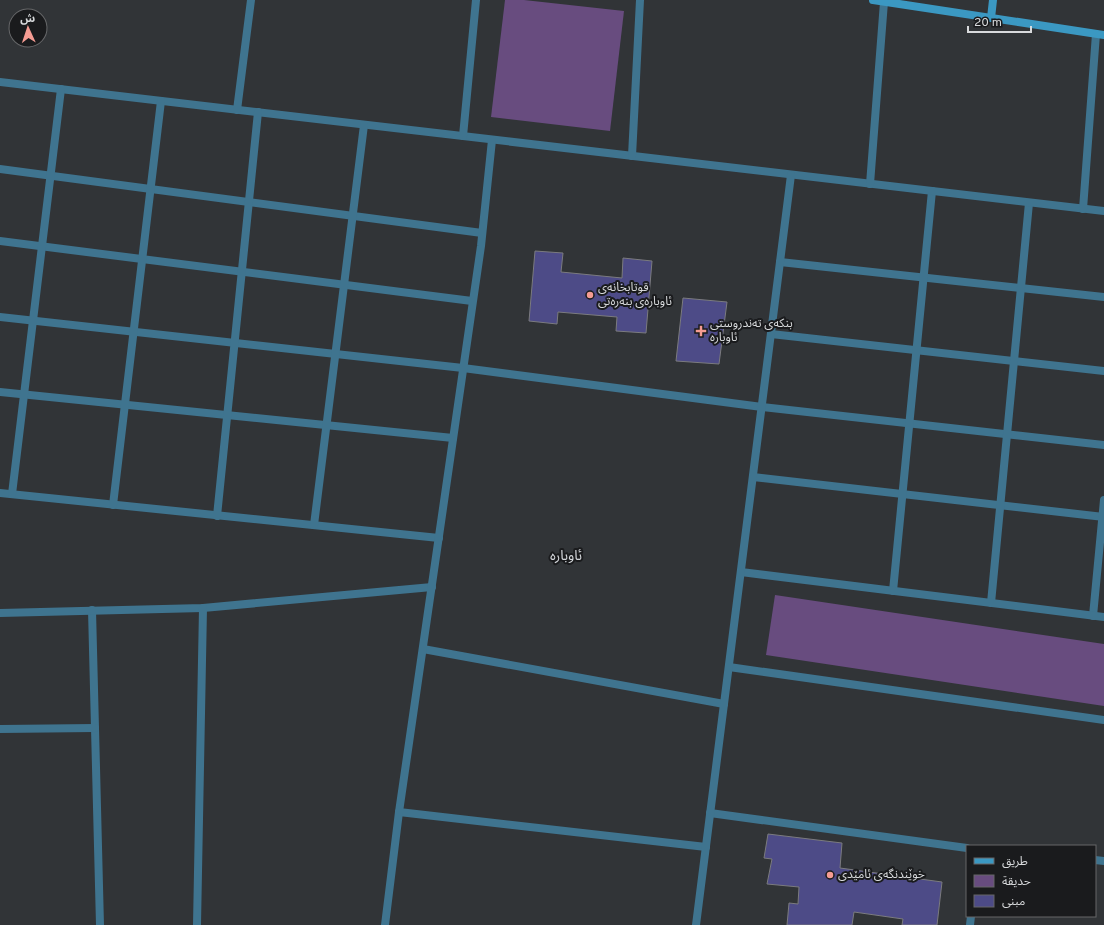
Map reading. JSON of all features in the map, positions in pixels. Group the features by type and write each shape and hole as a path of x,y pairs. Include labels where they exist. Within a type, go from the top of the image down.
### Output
{"street":[{"path":"237,110 251,0"},
{"path":"463,136 476,0"},
{"path":"632,156 640,0"},
{"path":"873,0 1100,35 1083,209"},
{"path":"991,18 993,0"},
{"path":"870,184 884,2"},
{"path":"0,82 1104,211"},
{"path":"12,494 61,89"},
{"path":"113,505 161,101"},
{"path":"217,516 258,112"},
{"path":"314,525 364,125"},
{"path":"385,925 399,812 482,233 492,140"},
{"path":"0,169 482,233"},
{"path":"696,925 791,175"},
{"path":"893,591 932,191"},
{"path":"991,603 1029,203"},
{"path":"0,241 472,301"},
{"path":"780,262 1104,297"},
{"path":"0,317 463,368 762,407 1104,445"},
{"path":"771,334 1104,371"},
{"path":"0,392 453,438"},
{"path":"753,477 1103,517"},
{"path":"0,493 439,538"},
{"path":"1092,616 1104,500"},
{"path":"741,572 1104,617"},
{"path":"0,612 203,608 432,587"},
{"path":"197,925 203,608"},
{"path":"92,610 100,925"},
{"path":"422,649 724,704"},
{"path":"729,667 1104,720"},
{"path":"0,729 95,728"},
{"path":"399,812 706,847"},
{"path":"710,813 966,848"}],"green space":[{"path":"505,0 524,0 624,11 610,131 491,117"},
{"path":"775,595 1104,644 1104,706 766,655"}],"building":[{"name":"قوتابخانەی ئاوبارەی بنەرەتی","path":"535,251 563,253 561,272 622,278 623,258 652,261 646,333 616,331 617,317 558,312 557,324 529,321"},
{"name":"بنکەی تەندروستی ئاوبارە","path":"683,298 727,302 719,364 676,361"},
{"name":"خوێندنگەی ئامێدی","path":"768,834 842,843 840,868 942,882 937,925 902,925 903,919 854,912 852,925 787,925 789,903 798,904 799,887 767,884 772,859 764,858"}],"place":[{"name":"قوتابخانەی ئاوبارەی بنەرەتی","path":"590,295"},
{"name":"بنکەی تەندروستی ئاوبارە","path":"701,331"},
{"name":"خوێندنگەی ئامێدی","path":"830,875"}],"district":[{"name":"ئاوبارە","path":"566,556"}]}
